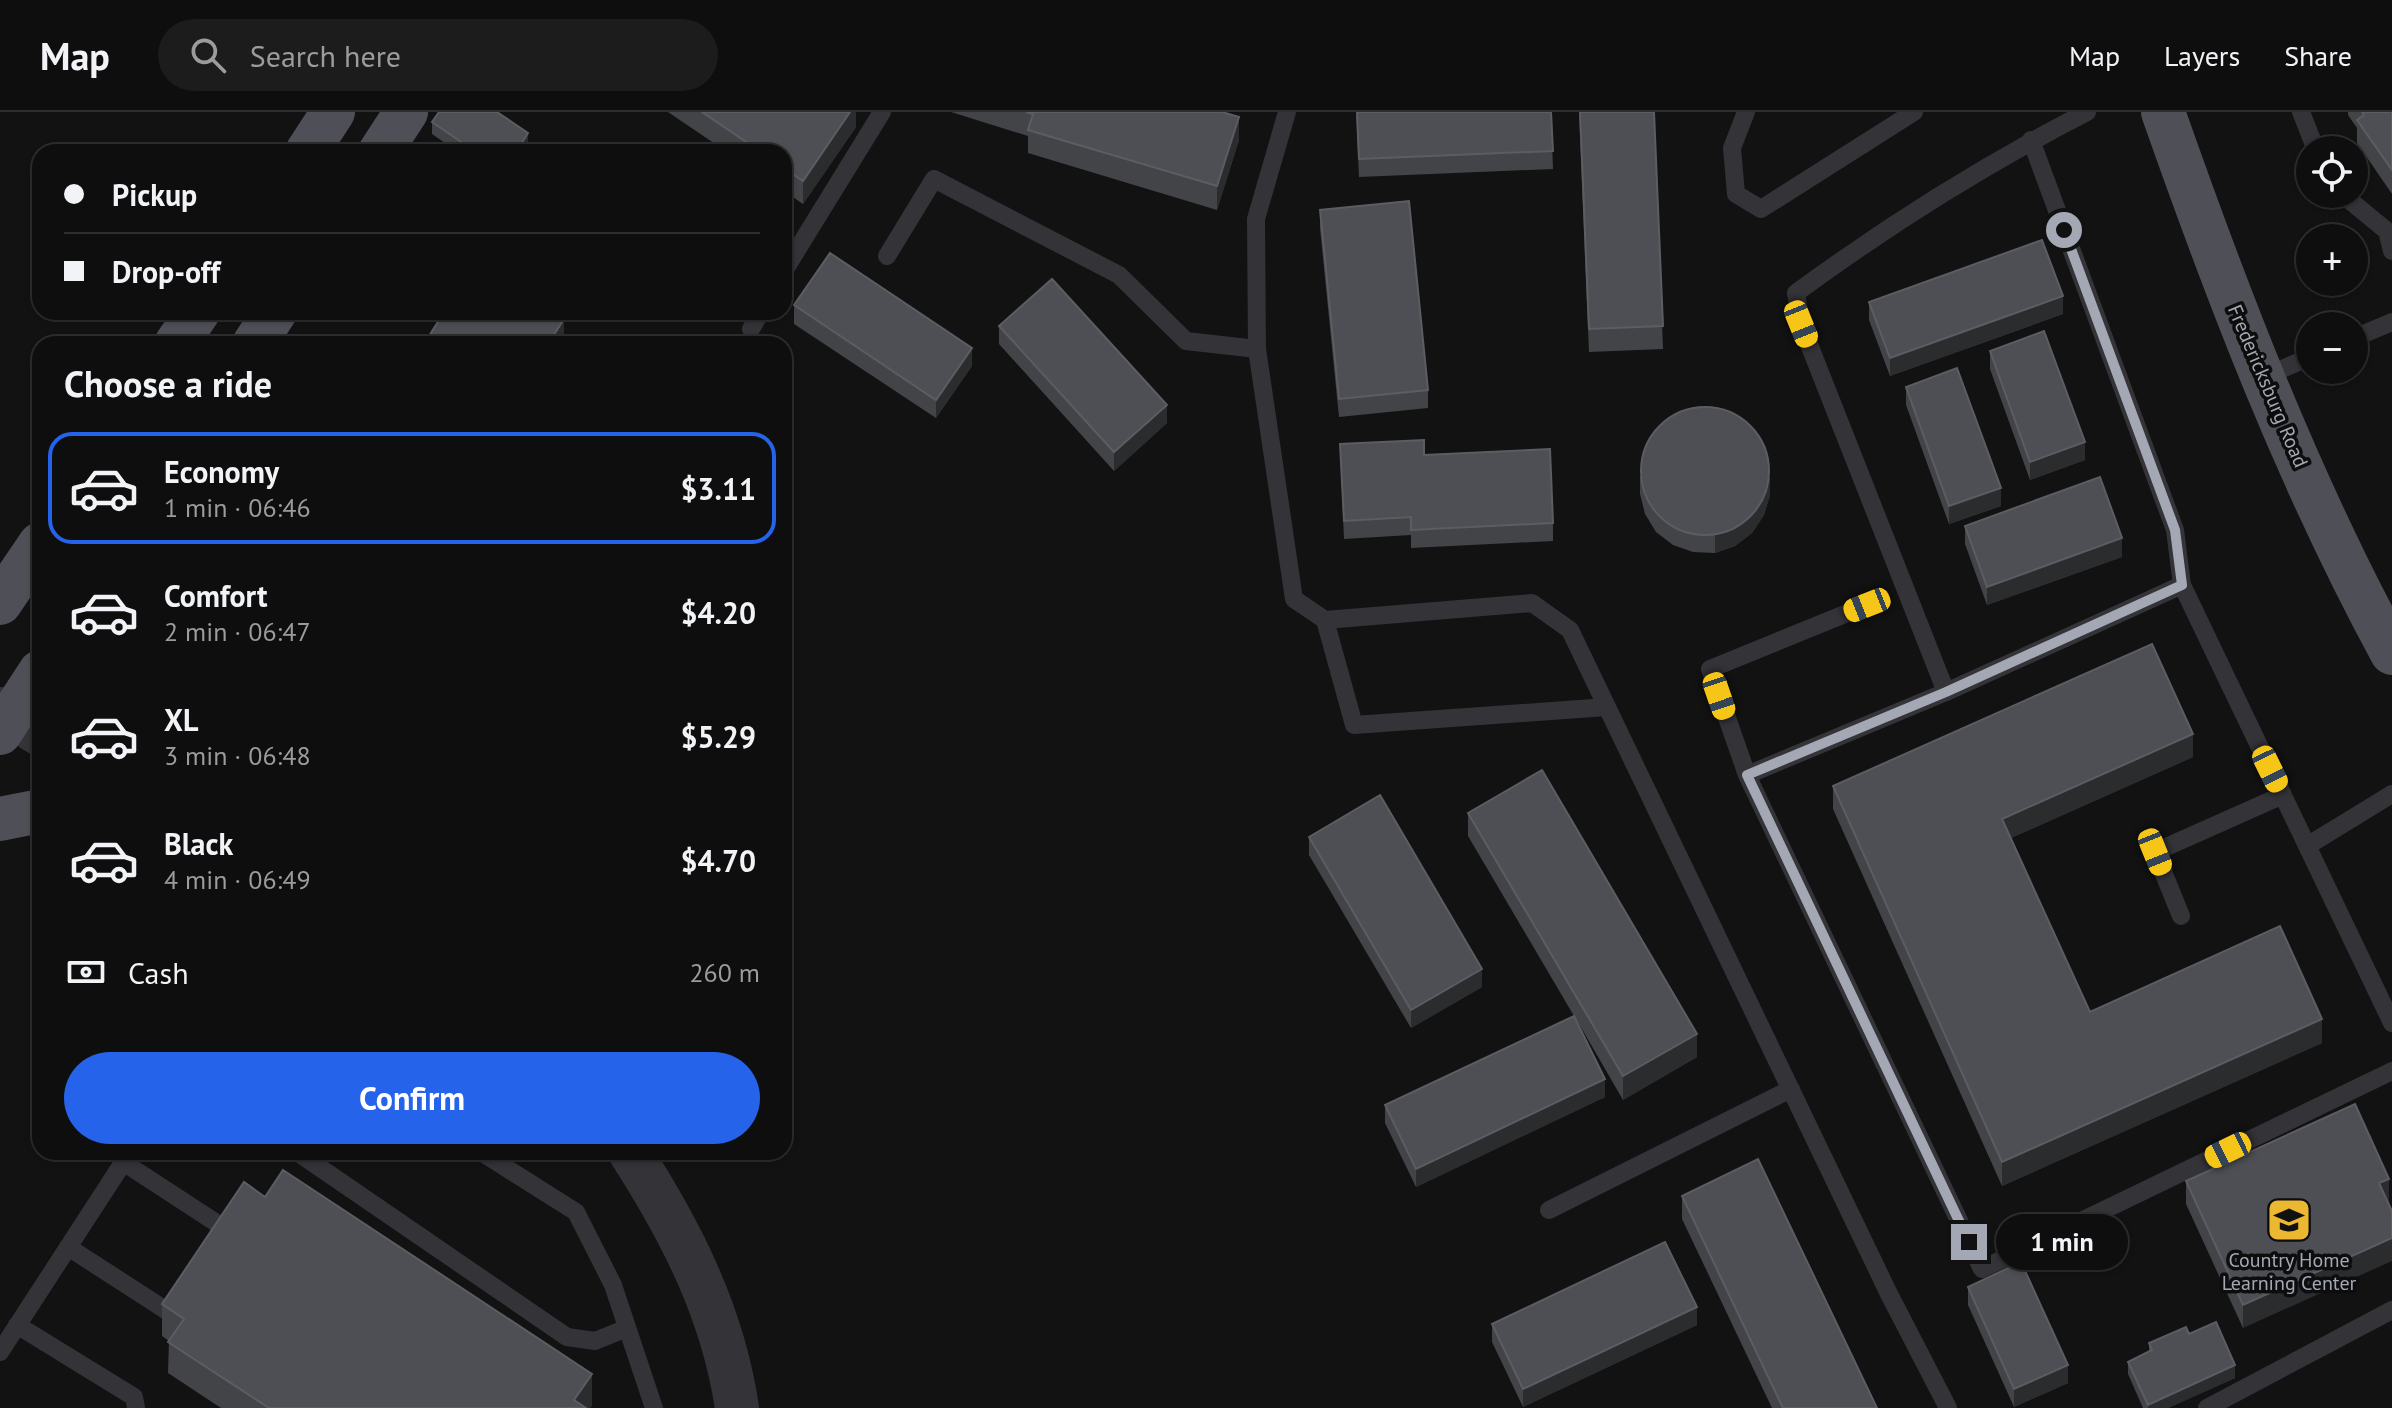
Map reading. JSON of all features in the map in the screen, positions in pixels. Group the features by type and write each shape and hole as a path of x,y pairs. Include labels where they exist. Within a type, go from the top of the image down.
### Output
{"main road":[{"path":"312,144 333,112"},
{"path":"385,144 406,112"},
{"name":"Fredericksburg Road","path":"2163,112 2261,378 2367,607 2392,653"},
{"path":"0,561 32,540"},
{"path":"0,603 32,556"},
{"path":"13,723 32,687"},
{"path":"0,819 32,813"}],"street":[{"path":"635,1160 668,1211 701,1282 727,1356 737,1408"}],"lane":[{"path":"792,258 882,112"},
{"path":"1287,112 1256,219 1257,349 1294,599 1325,620 1532,603 1570,630 1889,1294 1948,1408"},
{"path":"1746,112 1732,148 1736,194 1761,209 1914,112"},
{"path":"1946,692 1801,324 1796,293 1869,240 2031,140 2087,112"},
{"path":"2301,112 2310,136"},
{"path":"2031,140 2175,530 2182,585 2392,1023"},
{"path":"887,256 934,179 1119,275 1186,341 1257,349"},
{"path":"2359,208 2387,231 2392,251"},
{"path":"751,329 756,320"},
{"path":"2368,332 2392,322"},
{"path":"2261,378 2296,363"},
{"path":"1747,775 1946,692 2182,585"},
{"path":"1867,605 1710,669 1747,775 1982,1269 2392,1071"},
{"path":"1325,620 1354,725 1607,707"},
{"path":"2307,846 2392,794"},
{"path":"2181,916 2155,852 2283,795"},
{"path":"1549,1210 1791,1089"},
{"path":"0,1352 124,1160"},
{"path":"130,1160 221,1226"},
{"path":"309,1160 567,1337 595,1341 627,1328"},
{"path":"494,1160 576,1212 613,1285 654,1408"},
{"path":"68,1247 167,1311"},
{"path":"2207,1408 2392,1310"},
{"path":"17,1325 134,1397 136,1408"}],"building":[{"path":"439,112 497,112 528,133 521,144 464,144 432,122"},
{"path":"702,112 850,112 803,181 792,173 792,144 749,144"},
{"path":"1026,112 1222,112 1239,117 1217,186 1028,130 1033,114"},
{"path":"1357,112 1551,112 1553,151 1359,159"},
{"path":"1580,112 1654,112 1663,326 1589,329"},
{"path":"2362,112 2392,112 2392,170 2357,120 2364,115"},
{"path":"1409,201 1428,390 1339,399 1320,210"},
{"path":"2042,240 2063,296 1890,358 1869,302"},
{"path":"830,253 972,348 936,400 794,305"},
{"path":"1052,279 1167,405 1114,452 999,326"},
{"path":"439,320 563,320 553,336 429,336"},
{"path":"2044,331 2085,442 2030,462 1990,351"},
{"path":"1957,368 2001,488 1949,506 1906,387"},
{"path":"1705,407 1730,411 1751,425 1765,446 1769,471 1765,496 1751,517 1730,531 1705,535 1680,531 1659,517 1645,496 1641,471 1645,446 1659,425 1680,411"},
{"path":"1424,440 1424,455 1550,449 1553,523 1411,530 1411,517 1344,521 1340,444"},
{"path":"2100,477 2122,538 1987,587 1965,526"},
{"path":"2152,644 2193,734 2002,819 2090,1012 2280,926 2322,1019 2002,1162 1833,786"},
{"path":"1542,770 1697,1034 1623,1076 1468,813"},
{"path":"1380,795 1482,969 1411,1010 1309,837"},
{"path":"1574,1016 1605,1079 1416,1169 1385,1105"},
{"name":"Country Home Learning Center","path":"2355,1104 2389,1179 2379,1183 2392,1211 2392,1238 2243,1305 2186,1181"},
{"path":"1758,1159 1877,1408 1783,1408 1682,1196"},
{"path":"283,1170 592,1374 574,1400 586,1408 269,1408 168,1342 184,1319 162,1304 244,1182 265,1197"},
{"path":"1665,1242 1697,1307 1523,1389 1492,1324"},
{"path":"2021,1262 2068,1365 2014,1389 1968,1287"},
{"path":"2216,1322 2235,1365 2148,1405 2128,1362 2152,1350 2149,1343 2186,1327 2189,1334"}],"place":[{"name":"Country Home Learning Center","path":"2289,1220"}],"route":[{"path":"1969,1242 1747,775 1946,692 2182,585 2175,530 2064,230"}]}
